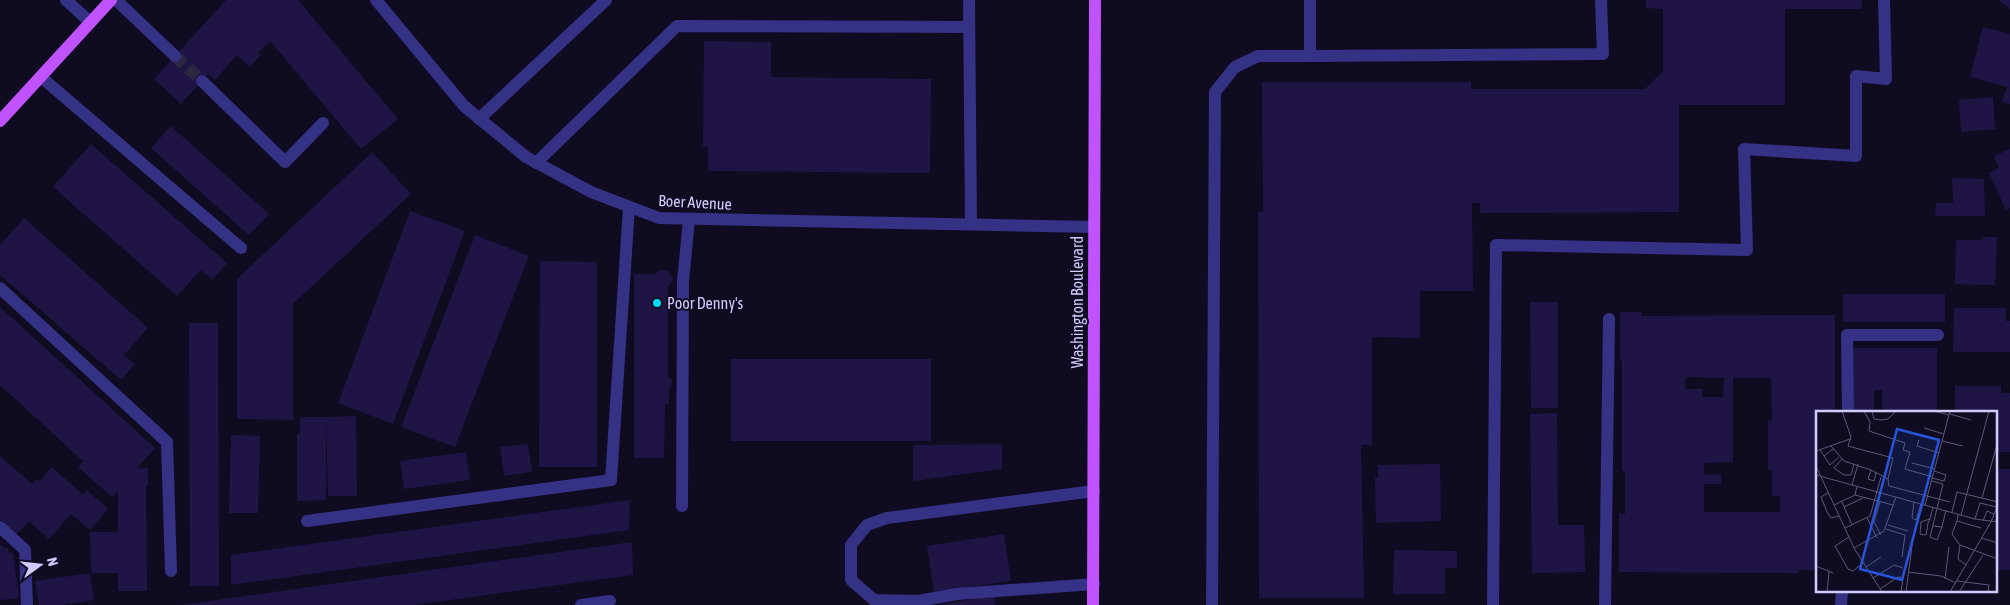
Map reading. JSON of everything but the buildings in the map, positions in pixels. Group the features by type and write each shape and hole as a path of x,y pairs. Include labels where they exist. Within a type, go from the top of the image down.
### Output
{"main road":[{"path":"0,121 111,0"},
{"name":"Washington Boulevard","path":"1094,605 1095,0"}],"street":[{"path":"66,0 90,22"},
{"path":"116,0 175,56"},
{"name":"Boer Avenue","path":"376,0 464,106 526,157 591,192 659,218 1094,227"},
{"path":"478,119 606,0"},
{"path":"969,0 971,224"},
{"path":"1310,0 1310,56"},
{"path":"1212,605 1215,92 1235,67 1258,56 1603,54 1602,0"},
{"path":"1493,605 1496,245 1747,250 1744,149 1856,156 1856,76 1886,79 1884,0"},
{"path":"536,163 677,26 969,27"},
{"path":"41,76 241,248"},
{"path":"202,80 284,162 323,123"},
{"path":"307,521 611,480 629,207"},
{"path":"682,506 683,281 689,220"},
{"path":"0,288 167,442 171,571"},
{"path":"1605,605 1609,319"},
{"path":"1848,411 1847,335 1938,335"},
{"path":"1094,491 887,518 868,524 852,545 851,580 874,600 918,601 957,594 1094,584"},
{"path":"0,528 24,550 27,605"},
{"path":"1842,592 1842,605"},
{"path":"581,605 610,601"}],"tunnel":[{"path":"175,56 202,81"}],"place":[{"name":"Poor Denny's","path":"657,303"}]}
